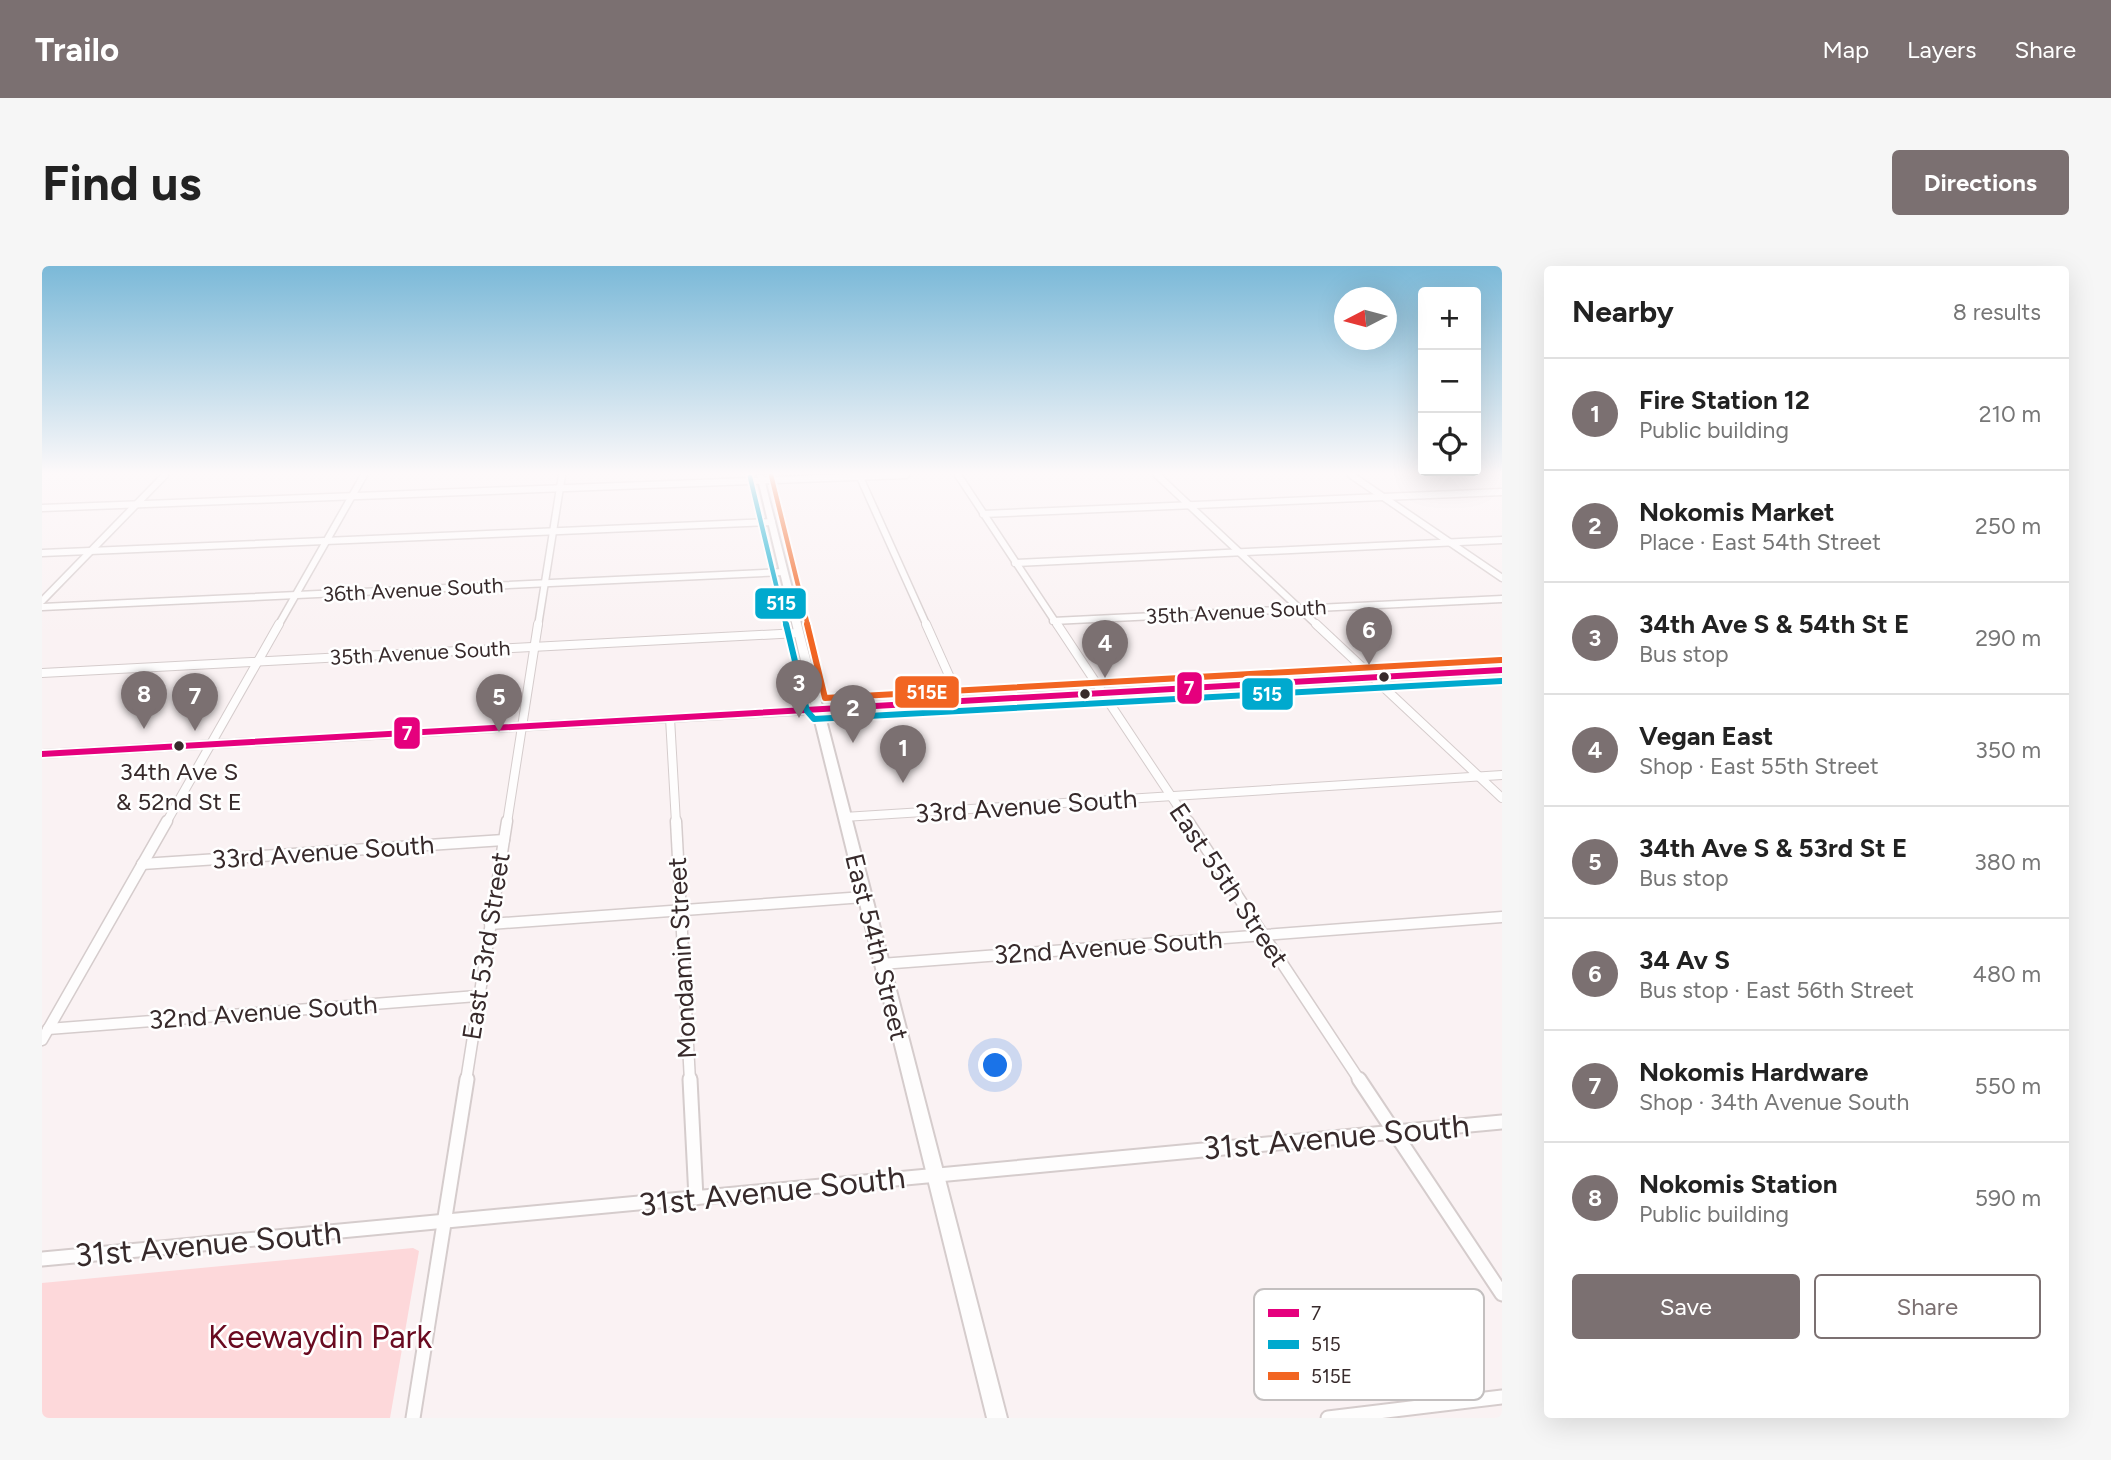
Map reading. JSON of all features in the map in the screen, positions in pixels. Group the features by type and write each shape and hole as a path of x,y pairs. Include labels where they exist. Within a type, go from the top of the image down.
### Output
{"street":[{"path":"42,601 112,529"},
{"path":"42,1040 333,529"},
{"path":"42,553 608,529"},
{"name":"East 54th Street","path":"774,529 863,897 997,1418"},
{"path":"884,529 960,700"},
{"name":"East 55th Street","path":"993,529 1502,1294"},
{"path":"1215,529 1502,797"},
{"path":"1430,529 1502,578"},
{"name":"East 53rd Street","path":"413,1418 477,996 553,531"},
{"path":"1015,563 1502,540"},
{"name":"36th Avenue South","path":"42,607 784,572"},
{"name":"35th Avenue South","path":"1054,621 1502,599"},
{"name":"35th Avenue South","path":"42,673 798,633"},
{"path":"44,756 211,743 1502,670"},
{"name":"Mondamin Street","path":"670,718 696,1198"},
{"name":"33rd Avenue South","path":"844,817 1502,775"},
{"name":"33rd Avenue South","path":"142,864 503,840"},
{"path":"490,924 863,897"},
{"name":"32nd Avenue South","path":"881,964 1502,918"},
{"name":"32nd Avenue South","path":"48,1029 477,996"},
{"name":"31st Avenue South","path":"42,1259 1502,1122"},
{"path":"1484,1398 1502,1396"},
{"path":"1328,1418 1470,1400"}],"green space":[{"name":"Keewaydin Park","path":"413,1248 419,1251 390,1418 42,1418 42,1283"}],"transit line":[{"name":"515","path":"763,529 807,711 814,719 1502,681"},
{"name":"515E","path":"784,529 825,698 1501,660"},
{"name":"7","path":"42,754 1502,670"}],"place":[{"name":"34 Av S","path":"1369,665"},
{"name":"Vegan East","path":"1105,678"},
{"name":"34th Ave S & 54th St E","path":"799,718"},
{"name":"Nokomis Station","path":"144,729"},
{"name":"Nokomis Hardware","path":"195,731"},
{"name":"34th Ave S & 53rd St E","path":"499,732"},
{"name":"Nokomis Market","path":"853,743"},
{"name":"34th Ave S & 52nd St E","path":"179,746"},
{"name":"Fire Station 12","path":"903,783"}]}
